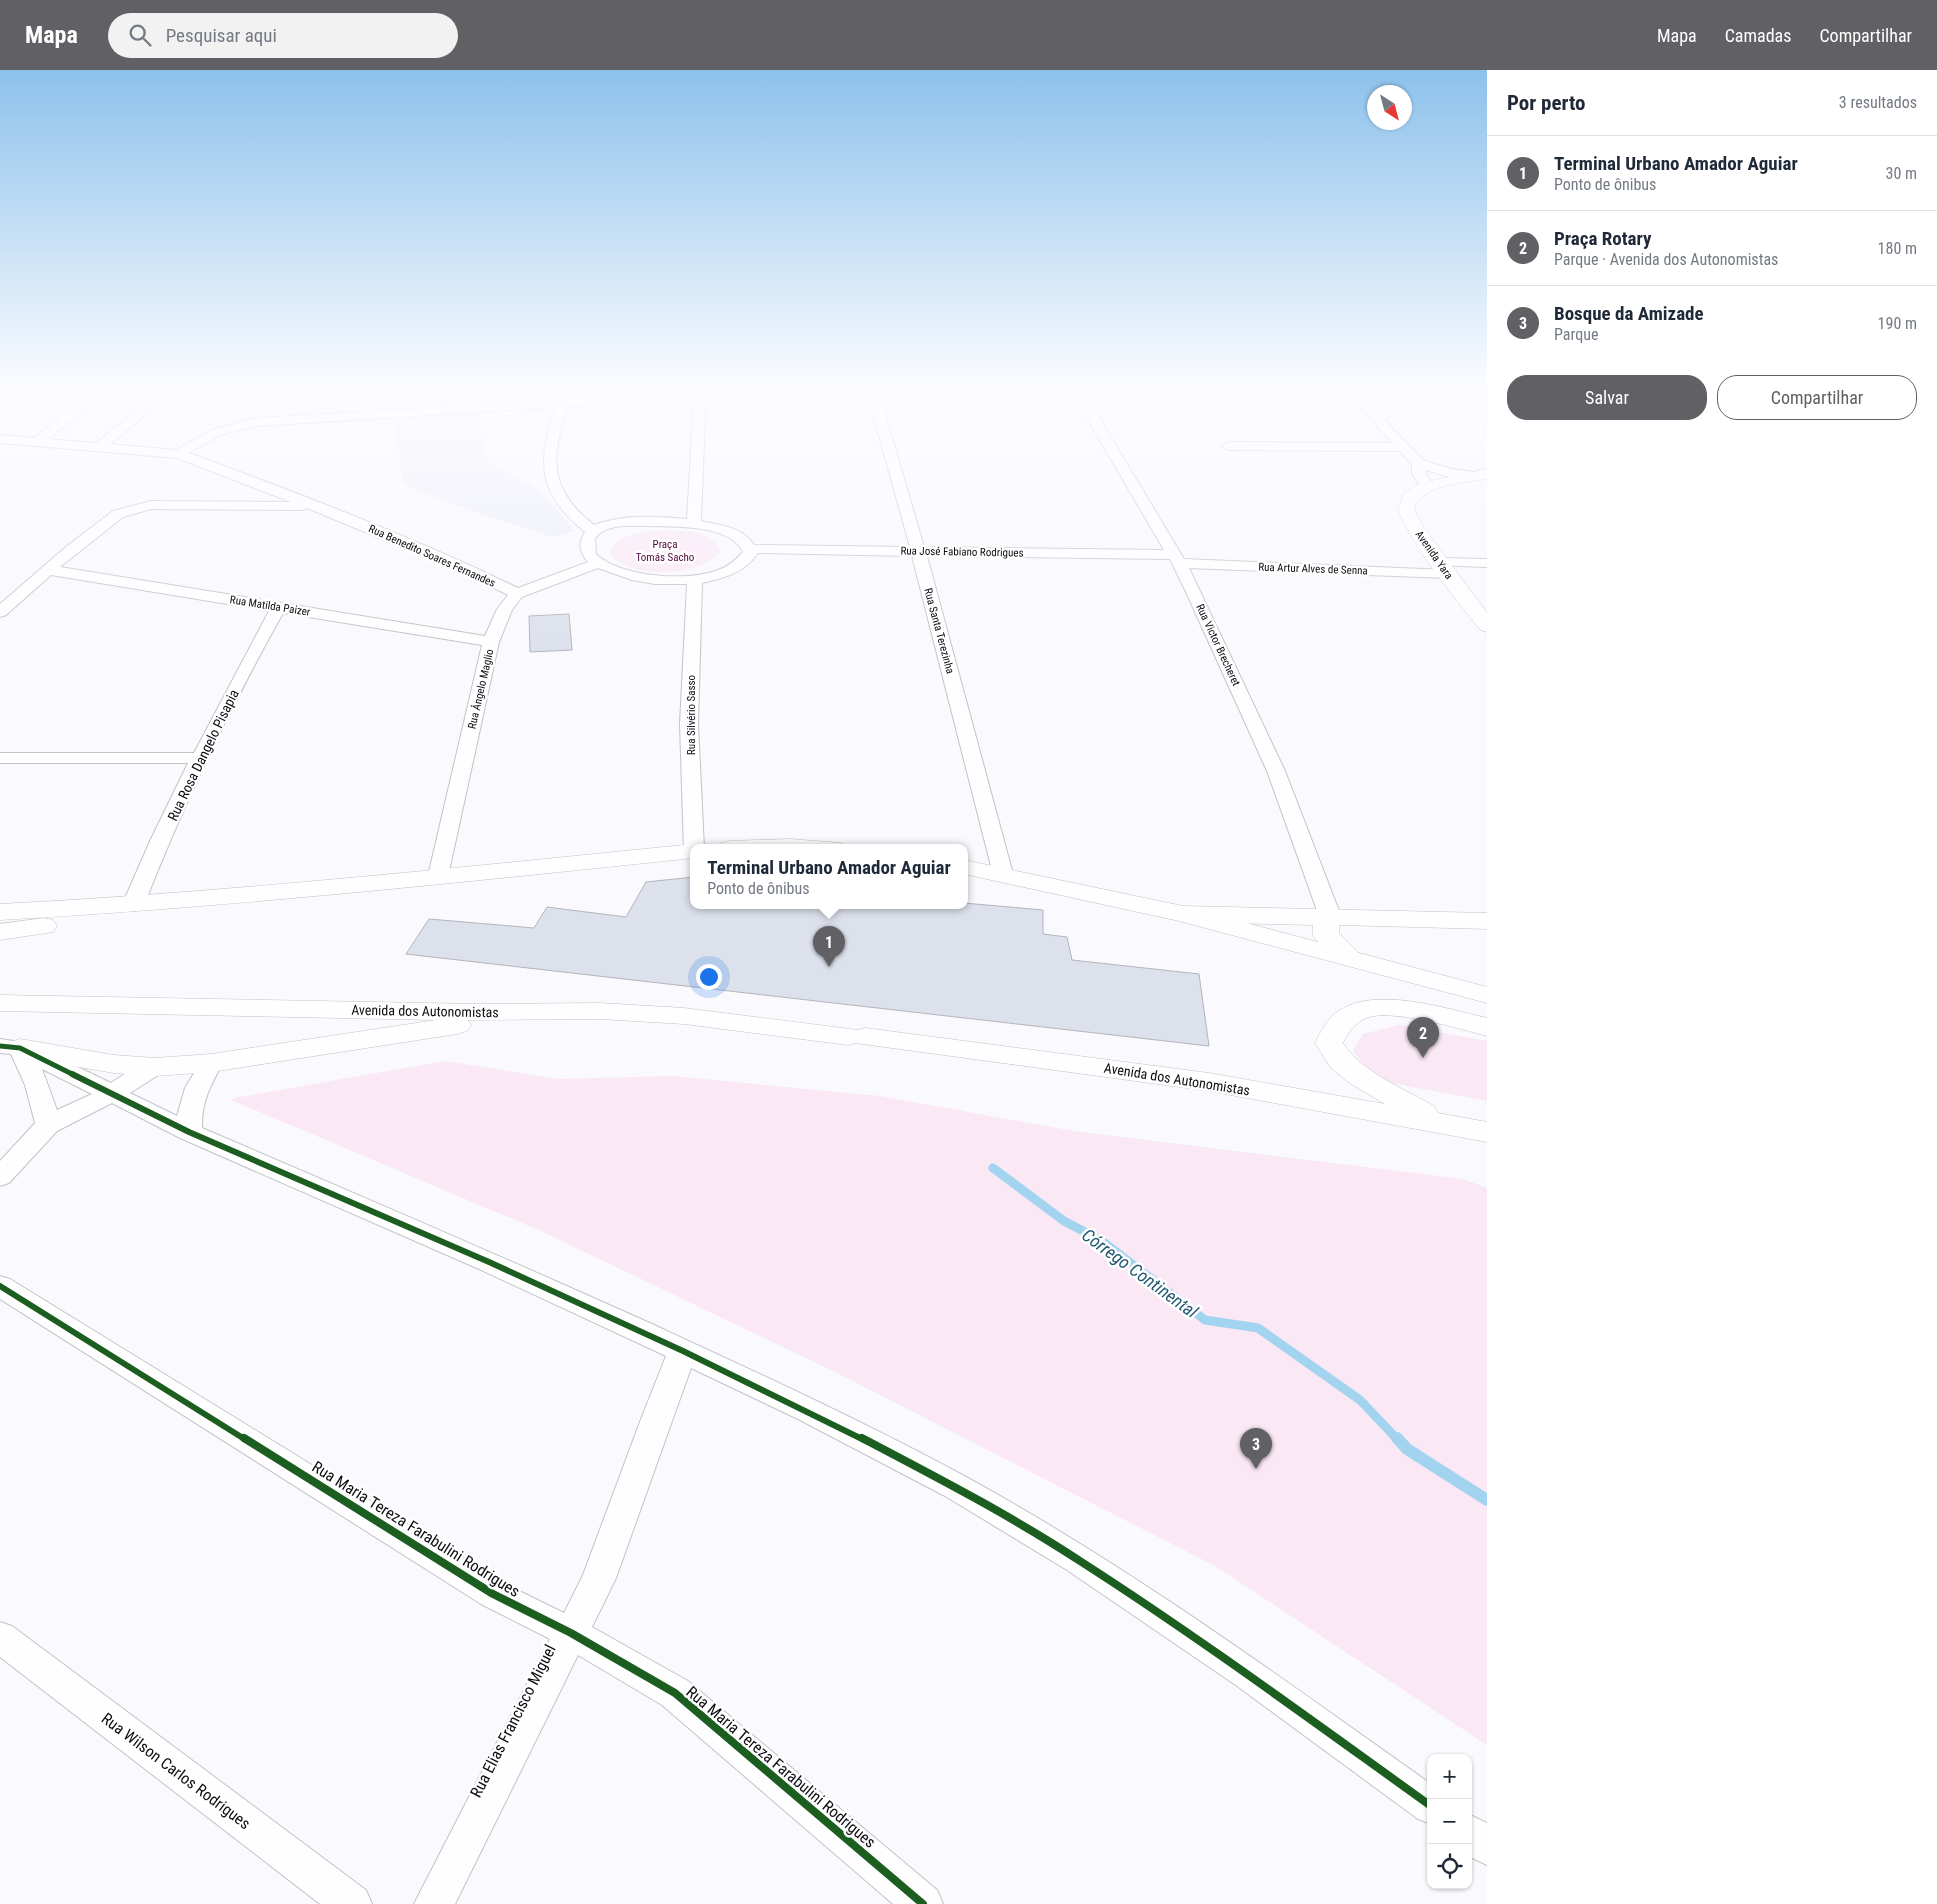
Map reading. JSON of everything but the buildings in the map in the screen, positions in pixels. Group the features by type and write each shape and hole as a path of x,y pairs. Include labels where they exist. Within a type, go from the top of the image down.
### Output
{"main road":[{"name":"Avenida Yara","path":"1481,475 1427,486 1410,497 1406,509 1413,525 1487,626"},
{"path":"0,912 133,905 395,882 438,876 690,851"},
{"path":"968,868 1183,914 1487,995"},
{"path":"0,932 42,926 133,905"},
{"path":"1183,914 1487,921"},
{"path":"1330,916 1326,925 1326,935 1349,957"},
{"name":"Avenida dos Autonomistas","path":"0,1003 283,1009 600,1011 684,1016 857,1036 1209,1082 1487,1132"},
{"path":"1445,1124 1377,1087 1340,1062 1329,1043 1334,1032 1348,1017 1368,1009 1409,1010 1487,1027"},
{"path":"10,1047 114,1064 155,1067 211,1063 540,1012"}],"street":[{"name":"Rua Benedito Soares Fernandes","path":"234,475 471,571 517,594"},
{"path":"552,475 559,498 572,515 594,530"},
{"path":"694,524 696,475"},
{"name":"Rua Santa Terezinha","path":"896,475 1004,874"},
{"name":"Rua Victor Brecheret","path":"1128,475 1176,559 1276,771 1330,916"},
{"path":"1420,475 1427,486"},
{"path":"0,612 48,570 118,514 151,505 194,504 315,507"},
{"path":"636,522 694,524 719,529 737,536 751,549 749,557 731,571 716,576 676,580 641,577 622,572 599,563 588,553 587,544 589,536 594,530 617,524 636,522"},
{"name":"Rua José Fabiano Rodrigues","path":"751,549 918,551 1176,559"},
{"name":"Rua Artur Alves de Senna","path":"1176,559 1443,568 1487,563"},
{"path":"517,594 599,563"},
{"name":"Rua Matilda Paizer","path":"48,570 491,642"},
{"name":"Rua Silvério Sasso","path":"694,844 689,724 695,579"},
{"name":"Rua Ângelo Maglio","path":"438,876 491,642 505,609 517,594"},
{"name":"Rua Rosa Dangelo Pisapia","path":"133,905 150,862 200,758 260,638 279,607"},
{"path":"0,758 200,758"},
{"path":"10,1047 188,1132 489,1262 683,1351 809,1411 956,1487 1079,1560 1249,1675 1427,1803"},
{"path":"10,1047 35,1075 43,1097 48,1125"},
{"path":"188,1132 188,1111 195,1091 211,1063"},
{"path":"0,1178 48,1125 111,1094 155,1067"},
{"name":"Rua Maria Tereza Farabulini Rodrigues","path":"0,1286 493,1594 571,1633 675,1693 923,1904"},
{"name":"Rua Elias Francisco Miguel","path":"434,1904 598,1578 683,1351"},
{"name":"Rua Wilson Carlos Rodrigues","path":"0,1637 352,1904"},
{"path":"1472,1836 1487,1846"}],"shaded area":[{"path":"401,475 512,475 541,491 575,531 553,537 483,515 406,486"}],"green space":[{"name":"Praça Tomás Sacho","path":"666,530 698,533 706,536 712,539 720,552 711,560 698,567 665,572 632,568 619,562 610,553 619,541 626,537 642,532"},
{"path":"1400,1025 1487,1041 1487,1101 1391,1083 1365,1066 1353,1051 1363,1034"},
{"path":"445,1061 558,1079 672,1076 880,1096 1074,1131 1463,1179 1487,1188 1487,1745 1215,1566 835,1372 541,1231 229,1099"}],"waterway":[{"name":"Córrego Continental","path":"993,1168 1064,1221 1102,1241 1205,1320 1258,1328 1360,1400 1398,1440"},
{"name":"Córrego Continental","path":"1397,1438 1407,1449 1487,1500"}],"cycle path":[{"path":"0,1046 20,1048 189,1132 489,1262 683,1351 809,1411 956,1487 1079,1560 1249,1675 1427,1803"},
{"path":"0,1286 493,1594 571,1633 675,1693 923,1904"}],"place":[{"name":"Terminal Urbano Amador Aguiar","path":"829,967"},
{"name":"Praça Rotary","path":"1423,1058"},
{"name":"Bosque da Amizade","path":"1256,1469"}]}
